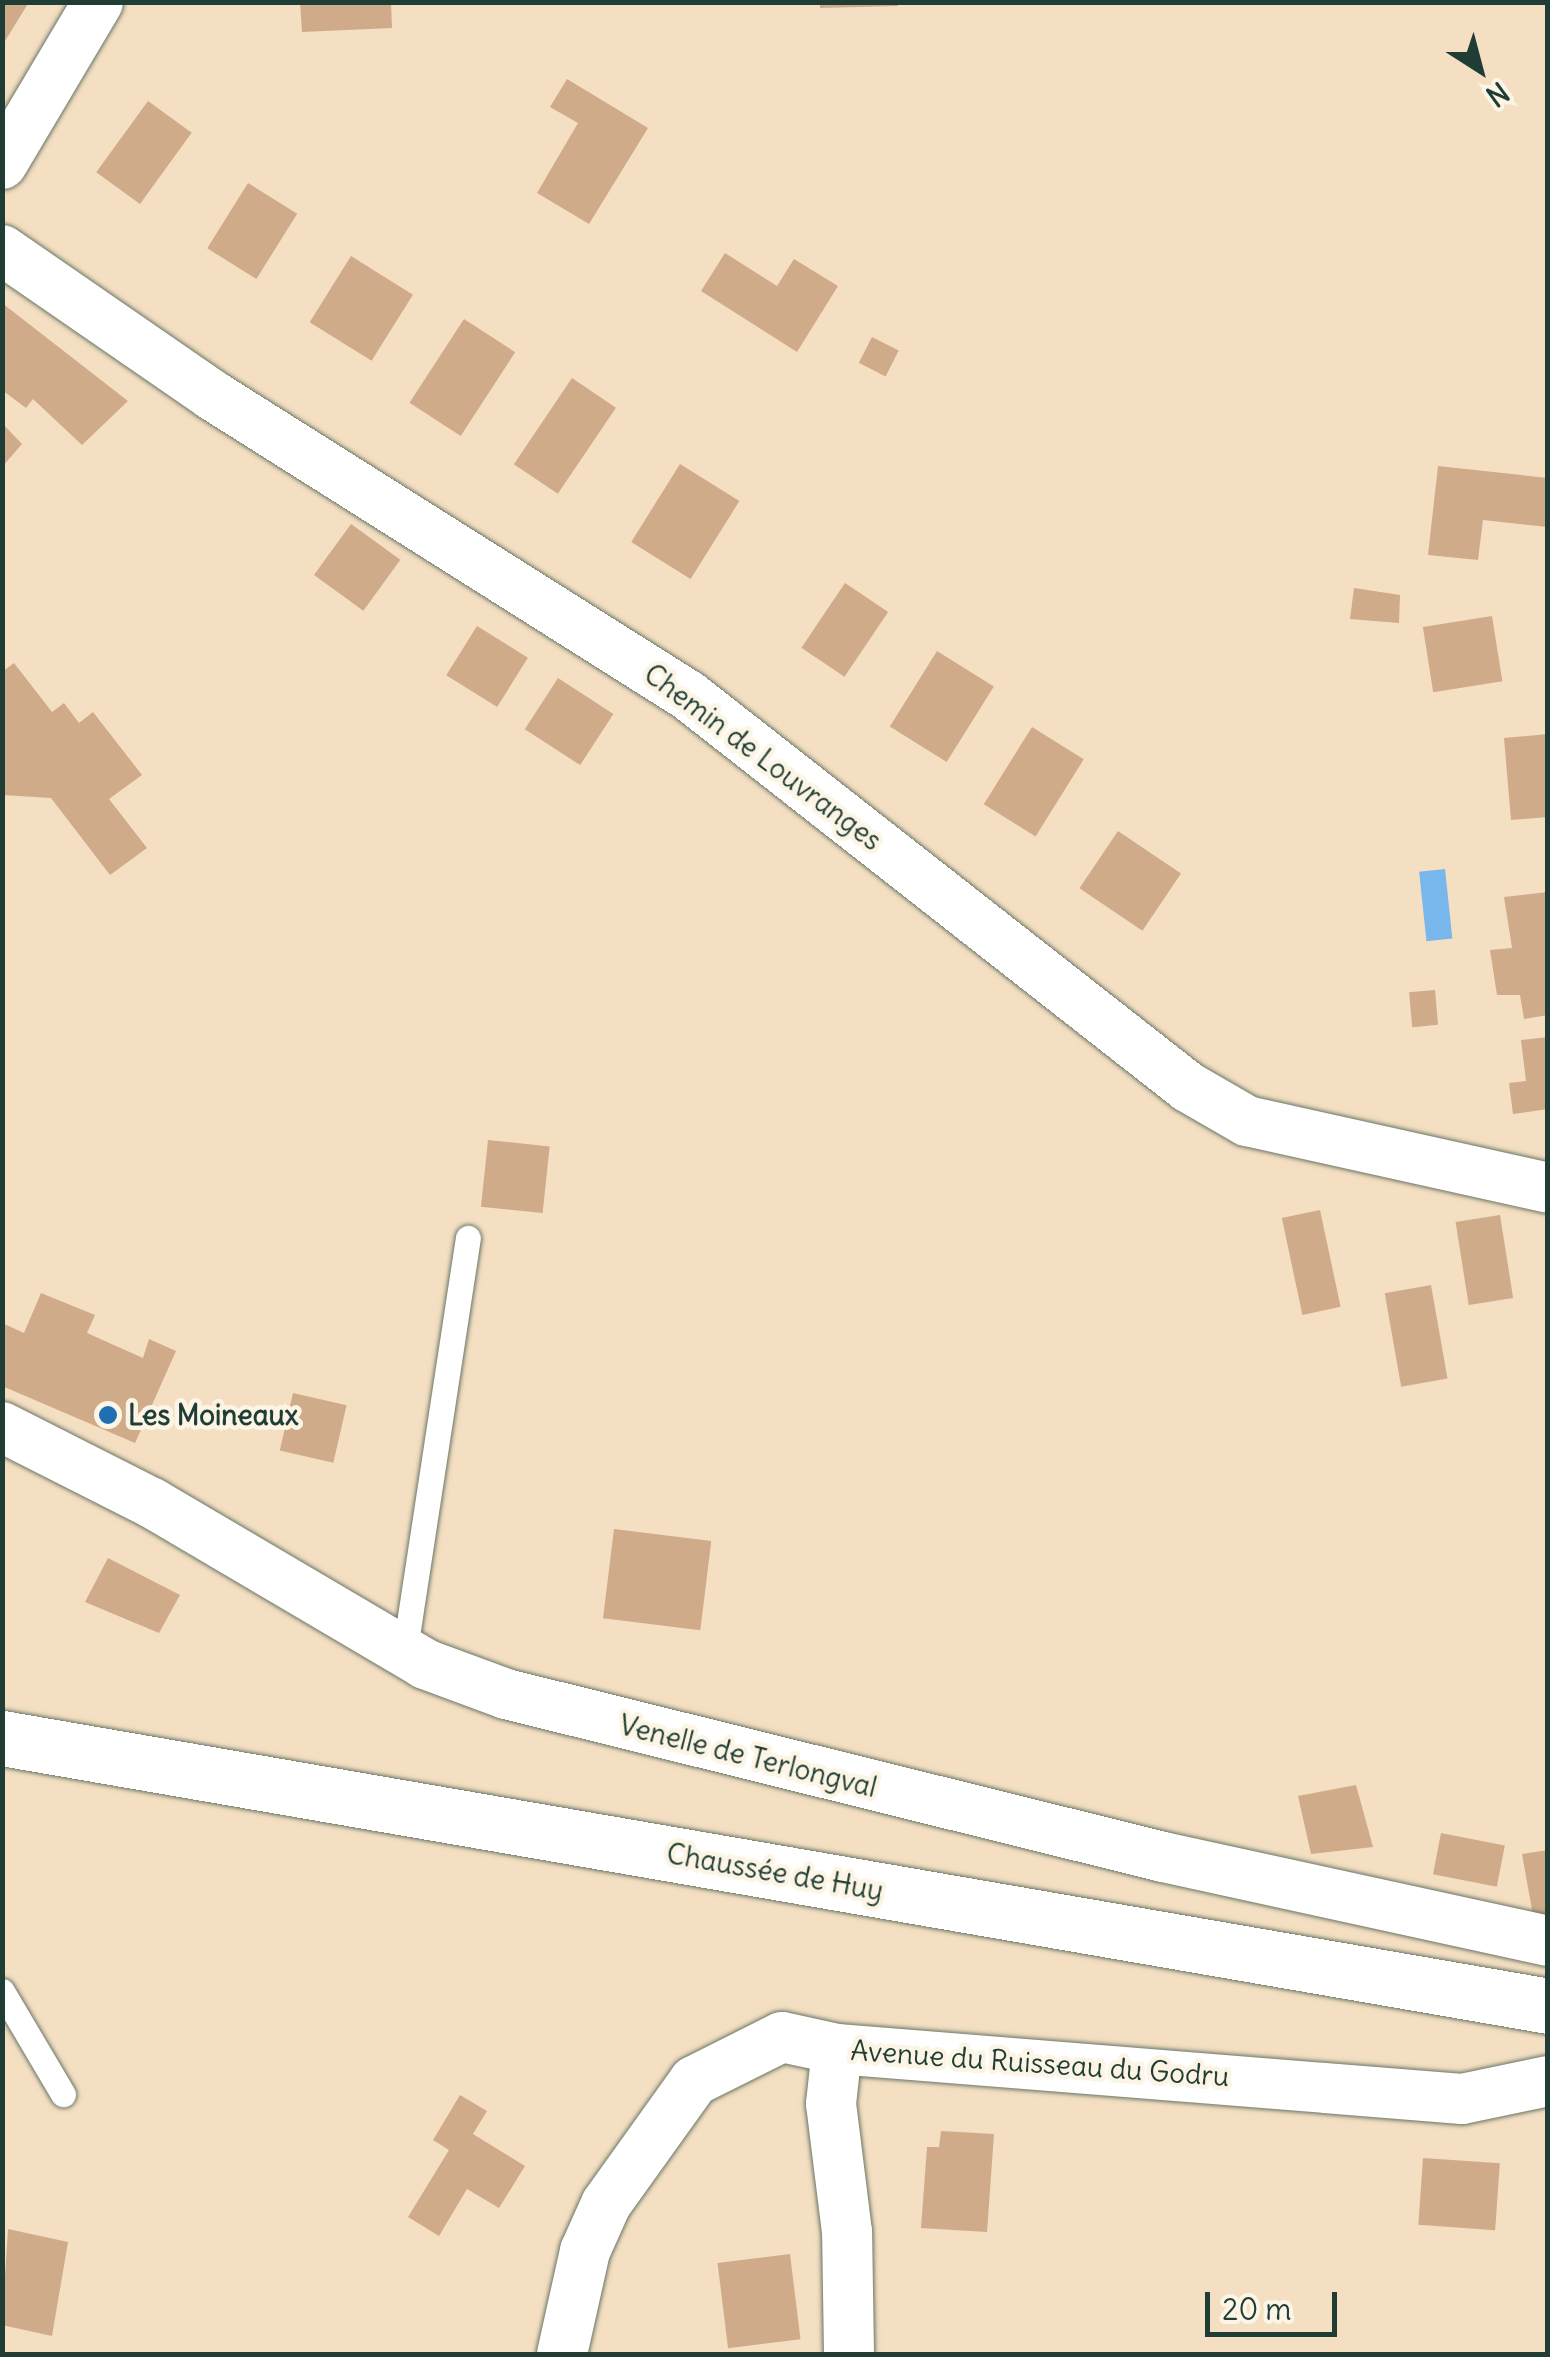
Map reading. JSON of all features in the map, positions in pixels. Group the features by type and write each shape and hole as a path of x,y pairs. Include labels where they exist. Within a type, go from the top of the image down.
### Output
{"main road":[{"name":"Chaussée de Huy","path":"2,1738 1548,2006"}],"street":[{"path":"2,164 98,2"},
{"name":"Chemin de Louvranges","path":"2,250 212,395 689,696 1188,1088 1247,1120 1548,1188"},
{"name":"Venelle de Terlongval","path":"2,1427 404,1649 506,1694 702,1747 1548,1941"},
{"path":"562,2354 606,2204 694,2081 768,2040 837,2049"},
{"name":"Avenue du Ruisseau du Godru","path":"848,2354 847,2232 831,2104 837,2049 1462,2099 1548,2081"}],"lane":[{"path":"404,1649 468,1238"},
{"path":"2,1991 64,2094"}],"water":[{"path":"1445,869 1452,939 1426,941 1419,872"}],"building":[{"path":"2,2 29,2 2,46"},
{"path":"300,2 391,2 392,28 302,32"},
{"path":"820,2 898,2 898,6 820,8"},
{"path":"567,79 648,128 589,224 537,193 578,123 550,107"},
{"path":"148,101 192,133 140,204 96,172"},
{"path":"248,183 297,214 256,279 207,248"},
{"path":"725,253 777,286 794,259 838,286 797,352 701,291"},
{"path":"351,256 413,295 372,361 310,322"},
{"path":"2,303 128,401 82,445 33,399 26,408 2,390"},
{"path":"464,319 515,352 461,436 410,403"},
{"path":"872,337 899,351 886,376 859,363"},
{"path":"572,378 616,408 558,494 514,464"},
{"path":"2,423 22,444 2,467"},
{"path":"680,464 739,501 691,579 631,542"},
{"path":"1438,466 1548,478 1548,527 1483,520 1478,560 1428,555"},
{"path":"351,524 400,560 363,611 314,575"},
{"path":"845,583 888,612 844,677 801,648"},
{"path":"1354,588 1400,595 1399,623 1350,619"},
{"path":"1492,616 1502,681 1433,692 1423,627"},
{"path":"477,626 528,658 497,707 446,675"},
{"path":"937,651 994,687 947,762 890,726"},
{"path":"14,663 52,712 64,703 79,723 93,712 142,775 109,799 147,848 110,875 51,798 2,795 2,672"},
{"path":"558,678 613,714 580,765 525,729"},
{"path":"1032,727 1084,759 1036,836 984,804"},
{"path":"1548,734 1548,817 1511,820 1504,738"},
{"path":"1118,831 1181,873 1142,931 1079,888"},
{"path":"1548,892 1548,1015 1524,1019 1520,995 1497,995 1490,950 1512,948 1504,897"},
{"path":"1435,990 1438,1025 1412,1027 1409,992"},
{"path":"1548,1037 1548,1109 1513,1114 1509,1083 1526,1081 1521,1040"},
{"path":"488,1140 550,1146 543,1213 481,1207"},
{"path":"1320,1210 1341,1307 1302,1315 1282,1218"},
{"path":"1500,1215 1513,1298 1469,1305 1456,1222"},
{"path":"1431,1285 1447,1379 1401,1387 1385,1293"},
{"name":"Les Moineaux","path":"41,1293 95,1315 87,1333 143,1358 149,1339 176,1351 135,1443 2,1386 2,1323 24,1333"},
{"path":"293,1393 347,1405 333,1463 280,1450"},
{"path":"614,1529 711,1541 700,1630 603,1618"},
{"path":"108,1558 180,1595 159,1633 85,1602"},
{"path":"1356,1785 1373,1847 1311,1854 1298,1796"},
{"path":"1441,1833 1505,1845 1497,1887 1433,1874"},
{"path":"1548,1850 1548,1919 1534,1921 1522,1854"},
{"path":"460,2095 487,2111 473,2134 525,2166 499,2208 467,2189 439,2236 408,2217 449,2150 433,2140"},
{"path":"941,2131 994,2134 987,2232 921,2228 927,2147 939,2147"},
{"path":"1423,2158 1500,2163 1495,2230 1418,2225"},
{"path":"8,2229 68,2242 52,2336 2,2325"},
{"path":"790,2254 800,2339 728,2348 718,2263"}],"place":[{"name":"Les Moineaux","path":"108,1415"}]}
